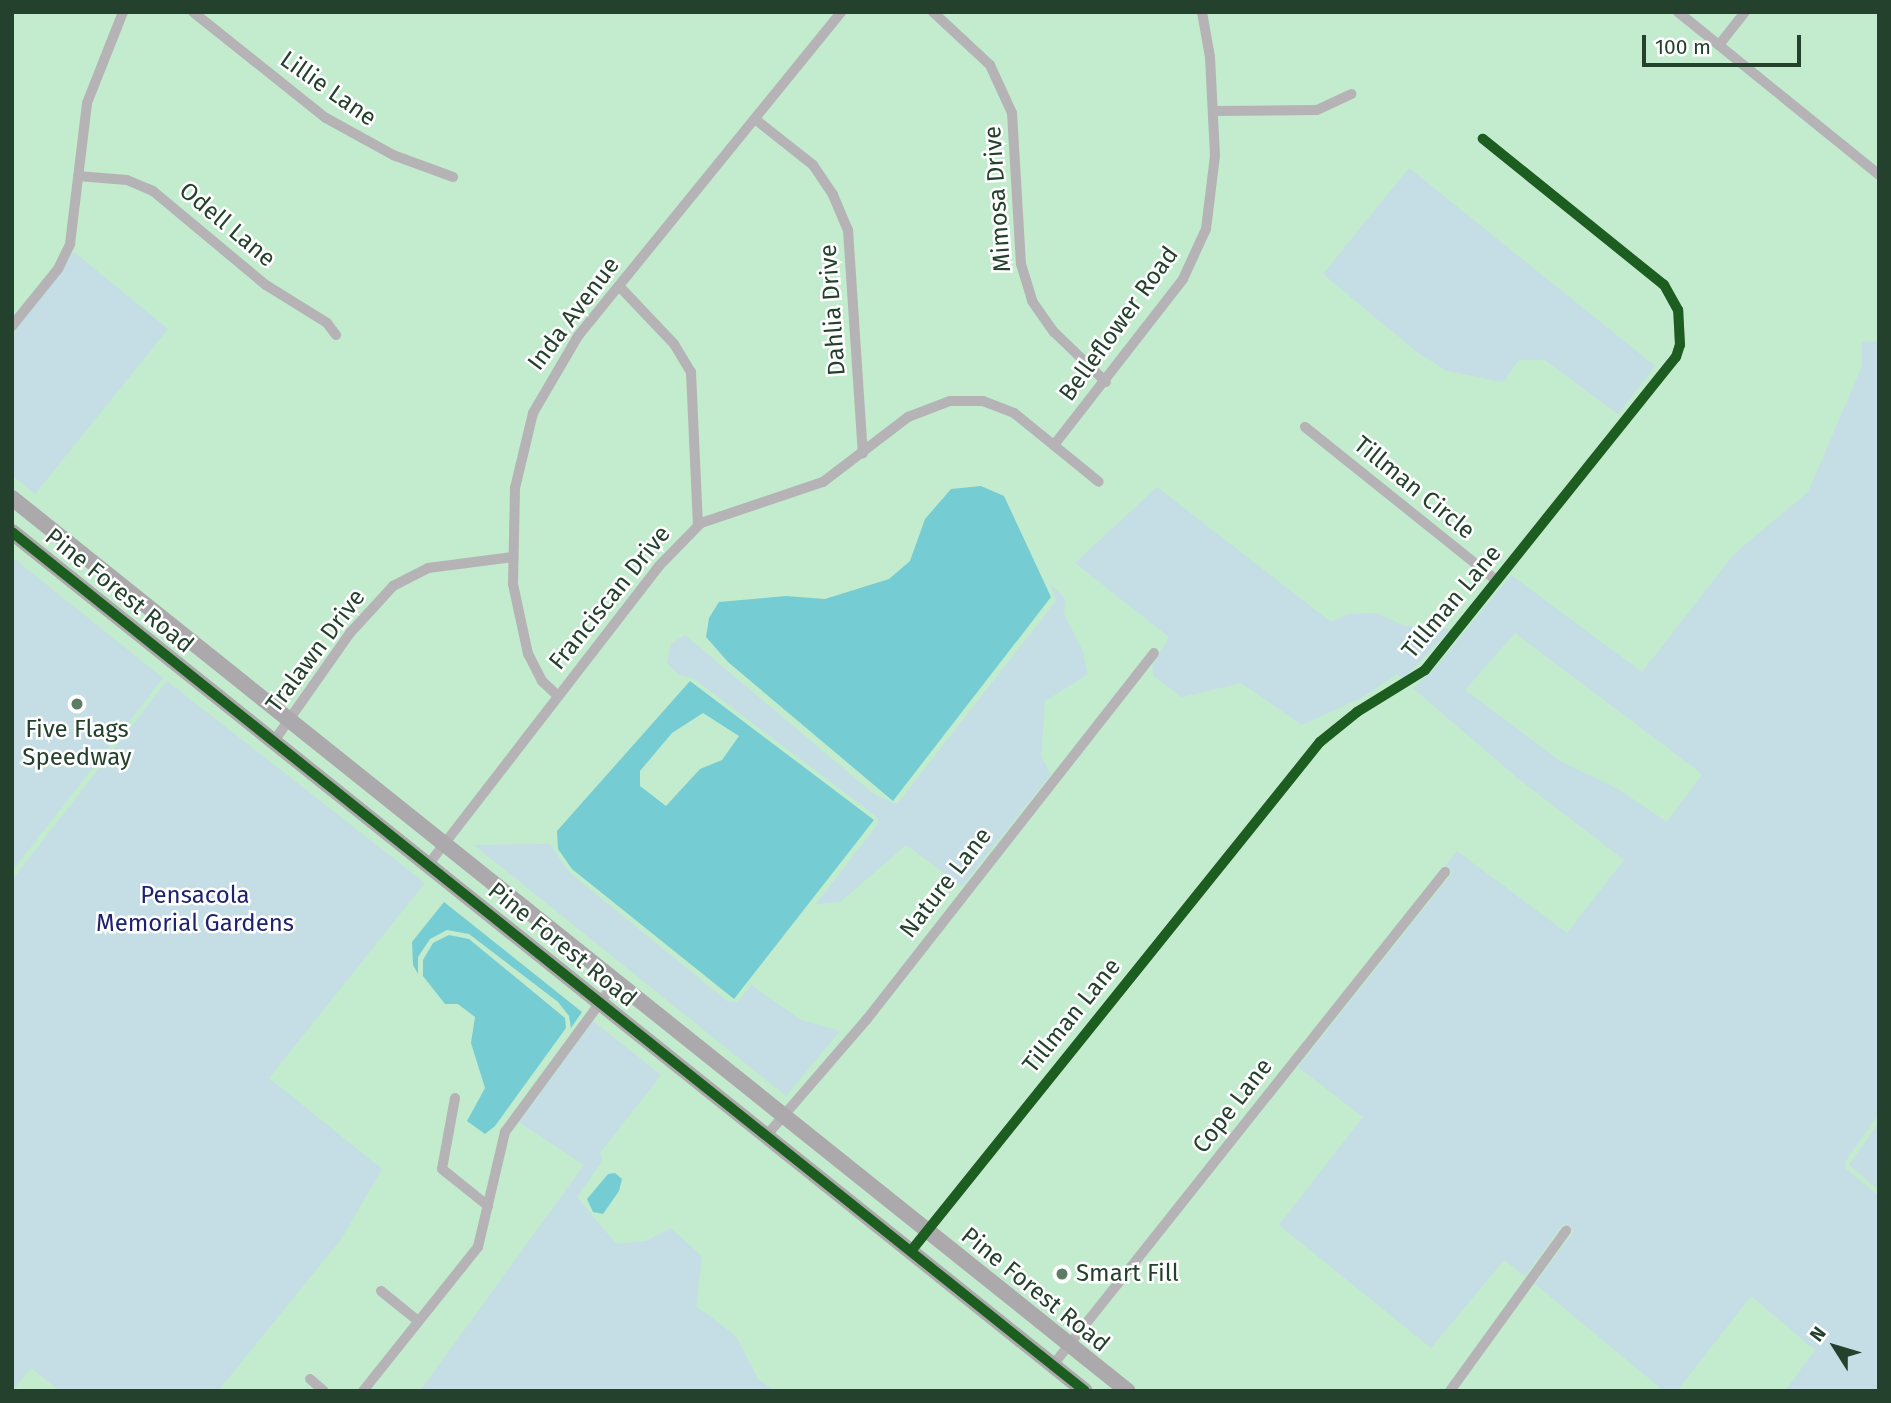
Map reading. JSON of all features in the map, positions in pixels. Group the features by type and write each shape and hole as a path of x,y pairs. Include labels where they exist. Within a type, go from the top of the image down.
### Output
{"main road":[{"name":"Pine Forest Road","path":"12,498 1128,1391"},
{"name":"Pine Forest Road","path":"12,532 1085,1391"},
{"path":"48,561 65,540"},
{"path":"226,703 242,682"}],"street":[{"path":"12,326 67,253 76,214 87,103 123,12"},
{"name":"Lillie Lane","path":"193,12 326,118 393,155 453,177"},
{"name":"Inda Avenue","path":"558,696 542,681 522,637 513,557 515,488 533,413 566,352 841,12"},
{"name":"Mimosa Drive","path":"933,12 990,65 1013,113 1021,264 1032,301 1054,332 1106,382"},
{"name":"Belleflower Road","path":"1054,445 1106,382 1183,279 1201,243 1214,178 1213,111 1202,12"},
{"path":"1678,12 1879,175"},
{"path":"1719,45 1745,12"},
{"path":"1213,111 1317,110 1351,94"},
{"name":"Dahlia Drive","path":"755,119 813,165 834,195 848,230 863,453"},
{"name":"Tillman Lane","path":"911,1251 1320,742 1357,712 1418,677 1676,357 1680,320 1675,300 1664,285 1483,139"},
{"name":"Odell Lane","path":"78,176 127,180 153,191 266,285 327,323 336,335"},
{"path":"619,286 674,344 691,372 698,525"},
{"name":"Franciscan Drive","path":"428,865 659,566 698,525 811,488 863,453 908,417 939,403 966,400 1014,413 1100,482"},
{"name":"Tillman Circle","path":"1305,427 1497,581"},
{"name":"Tralawn Drive","path":"274,741 349,633 393,586 428,568 513,557"},
{"name":"Nature Lane","path":"766,1136 867,1019 1154,653"},
{"name":"Cope Lane","path":"1053,1365 1445,872"},
{"path":"363,1391 478,1247 505,1132 616,981"},
{"path":"455,1098 442,1169 488,1206"},
{"path":"1450,1391 1566,1231"},
{"path":"381,1291 418,1321"},
{"path":"310,1379 324,1391"}],"green space":[{"path":"1409,168 1655,366 1618,414 1545,360 1519,360 1503,382 1447,371 1417,352 1323,274"},
{"path":"74,252 168,329 35,494 12,475 12,335"},
{"path":"1879,341 1879,1113 1845,1162 1846,1169 1879,1196 1879,1391 1785,1391 1815,1350 1751,1296 1677,1391 1664,1391 1535,1284 1574,1231 1564,1223 1525,1276 1504,1260 1431,1348 1279,1225 1363,1117 1298,1067 1453,872 1445,866 1457,851 1567,933 1624,860 1515,776 1413,688 1436,667 1511,575 1642,672 1734,554 1808,492 1862,366 1862,342","holes":["1515,633 1702,774 1667,822 1618,789 1560,761 1465,690"]},
{"path":"1157,487 1331,622 1348,614 1377,613 1404,626 1451,629 1403,679 1397,674 1361,698 1302,725 1241,683 1182,697 1154,676 1152,666 1169,637 1075,563"},
{"name":"Five Flags Speedway","path":"12,557 163,678 12,871"},
{"path":"1050,583 1065,599 1064,614 1082,649 1088,674 1045,701 1041,756 1051,774 962,886 906,845 840,902 816,904 878,824 877,817 693,678 679,675 667,663 671,644 685,635 875,795 897,804 1056,601"},
{"name":"Pensacola Memorial Gardens","path":"167,681 425,883 269,1078 382,1169 342,1238 218,1391 60,1391 31,1368 12,1391 12,880"},
{"path":"550,844 569,872 728,1002 738,1002 751,985 801,1020 840,1031 786,1096 474,845"},
{"path":"593,1021 661,1075 600,1153 602,1161 577,1197 616,1244 646,1241 671,1228 702,1257 696,1306 736,1336 758,1379 775,1391 420,1391 584,1165 519,1122"},
{"path":"1879,1122 1879,1190 1849,1165"}],"water":[{"path":"981,486 1004,496 1051,597 893,801 728,662 706,637 709,618 719,602 786,596 825,599 889,579 910,561 925,519 951,489"},
{"path":"690,681 874,820 734,999 572,869 558,849 557,831","holes":["703,713 739,736 722,760 700,769 666,806 640,786 640,771 672,733"]},
{"path":"444,902 582,1012 571,1028 569,1016 558,1002 469,934 447,930 430,939 418,957 418,974 413,965 412,942"},
{"path":"449,935 469,939 565,1018 566,1028 495,1126 485,1134 467,1121 485,1088 471,1043 475,1017 458,1004 445,1004 423,976 423,960 433,943"},
{"path":"615,1173 622,1179 619,1191 603,1214 593,1212 587,1199 608,1174"}],"cycle path":[{"path":"911,1251 1320,742 1357,712 1425,670 1676,357 1680,345 1678,310 1664,285 1483,139"},
{"path":"12,532 1085,1391"}],"place":[{"name":"Five Flags Speedway","path":"77,704"},
{"name":"Smart Fill","path":"1062,1274"}]}
